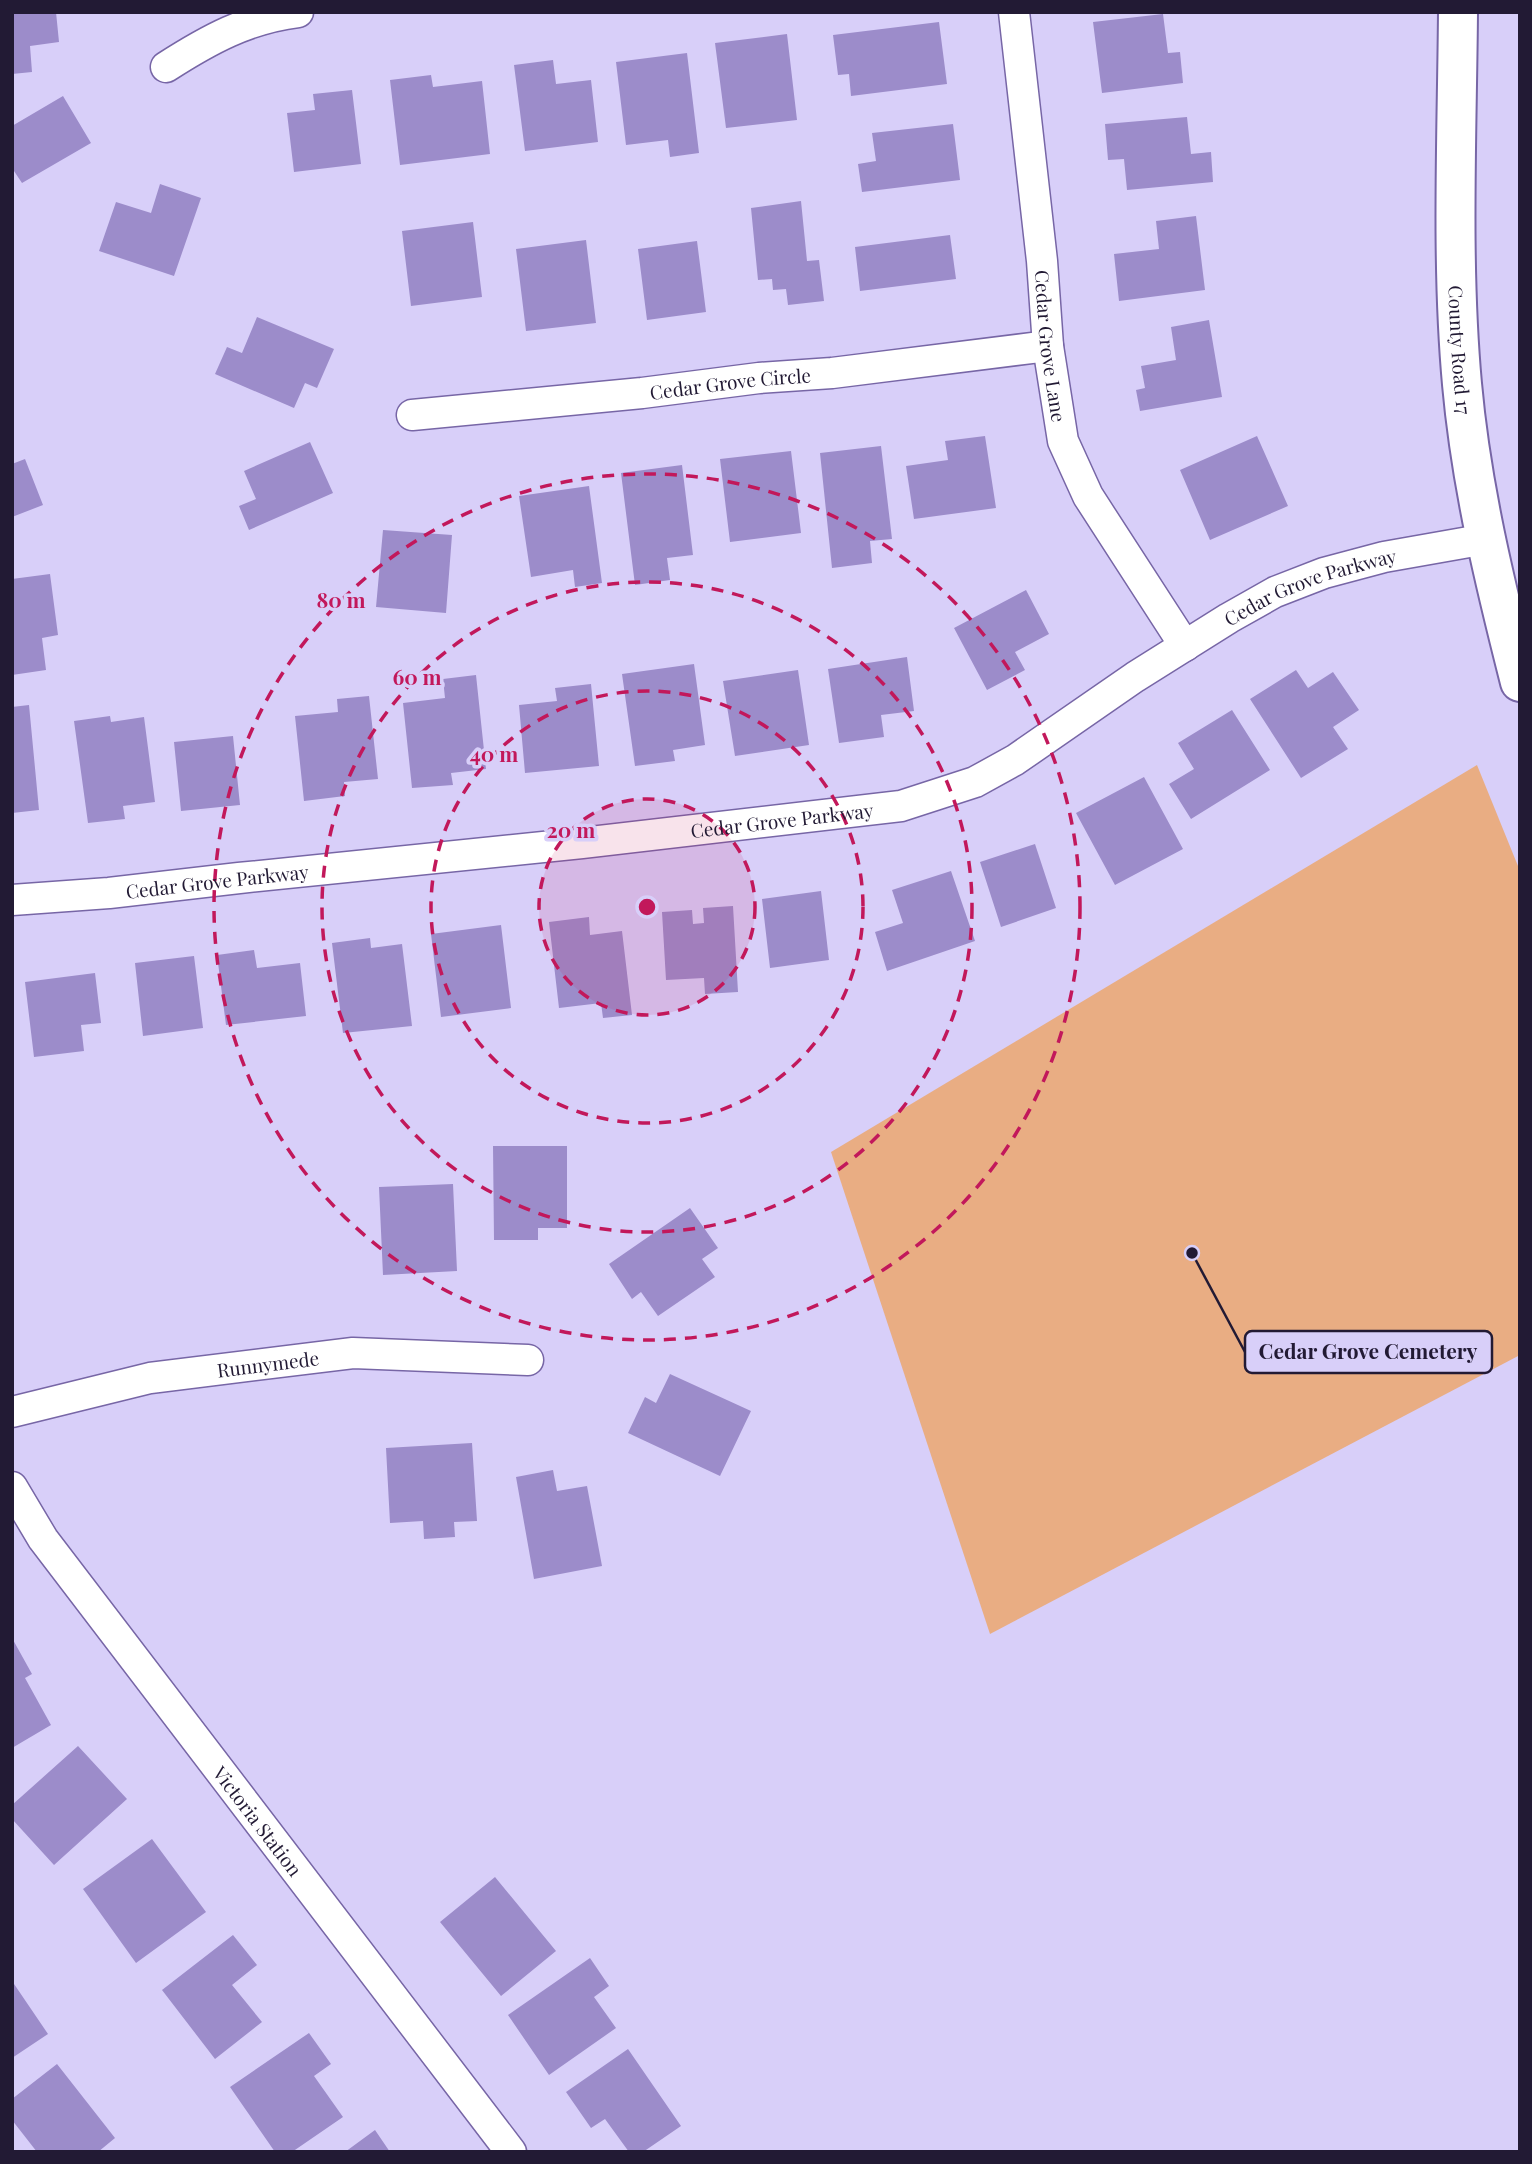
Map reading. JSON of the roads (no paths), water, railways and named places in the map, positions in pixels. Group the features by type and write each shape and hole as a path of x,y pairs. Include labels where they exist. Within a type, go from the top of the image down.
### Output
{"street":[{"path":"166,67 220,36 269,16 298,12"},
{"name":"Cedar Grove Lane","path":"1014,12 1042,261 1048,346 1063,441 1088,496 1185,646"},
{"name":"County Road 17","path":"1458,12 1457,287 1462,384 1475,483 1494,583 1520,682"},
{"name":"Cedar Grove Circle","path":"412,415 642,393 759,378 832,373 1048,346"},
{"name":"Cedar Grove Parkway","path":"12,901 596,842 901,806 975,782 1015,761 1135,677 1275,592 1324,573 1384,557 1486,539"},
{"name":"Runnymede","path":"12,1412 150,1378 353,1353 528,1360"},
{"name":"Victoria Station","path":"12,1487 43,1539 511,2152"}],"place":[{"name":"Cedar Grove Cemetery","path":"1192,1253"}]}
